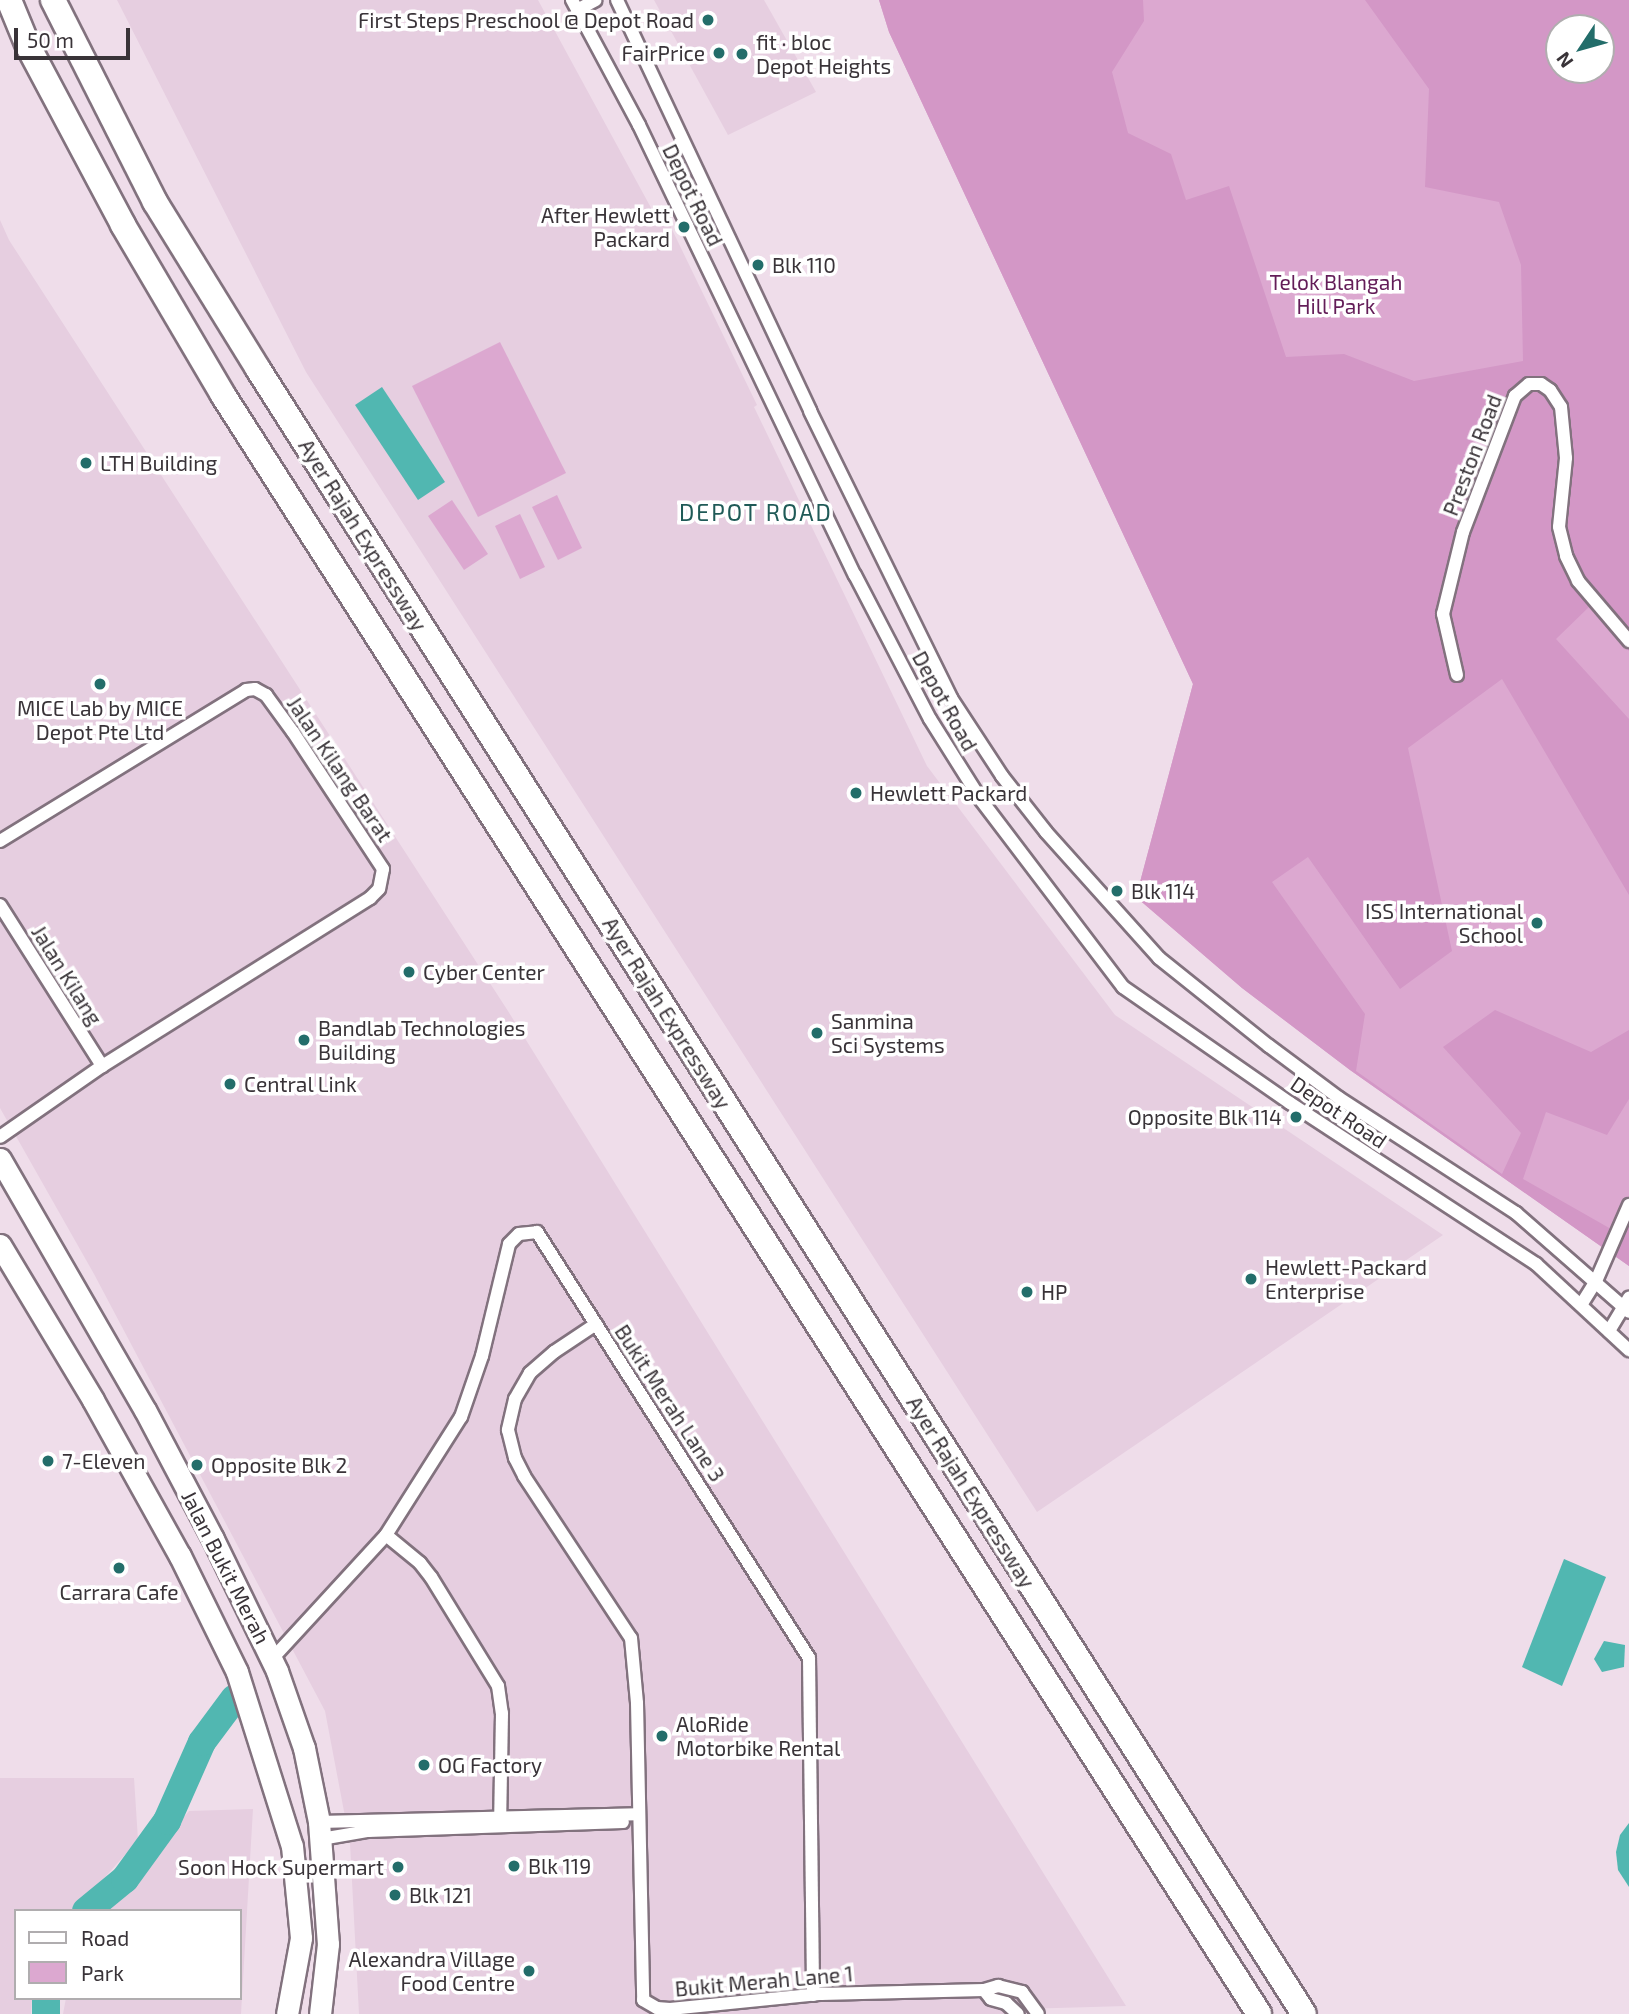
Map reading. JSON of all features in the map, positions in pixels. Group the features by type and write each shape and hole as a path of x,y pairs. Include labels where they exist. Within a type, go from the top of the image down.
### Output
{"highway":[{"name":"Ayer Rajah Expressway","path":"9,0 28,46 123,225 223,395 1259,2014"},
{"name":"Ayer Rajah Expressway","path":"53,0 155,202 258,369 1304,2014"}],"main road":[{"name":"Jalan Bukit Merah","path":"0,1159 145,1410 272,1659 304,1748 320,1831 328,1944 320,2014"},
{"name":"Jalan Bukit Merah","path":"0,1245 155,1511 237,1672 292,1846 301,1938 287,2014"},
{"path":"155,1511 189,1493"}],"street":[{"path":"575,5 596,0"},
{"name":"Depot Road","path":"617,0 810,411 951,698 1002,776 1046,832 1159,958 1339,1098 1516,1213 1628,1306"},
{"name":"Depot Road","path":"575,5 639,125 855,575 930,719 981,800 1122,987 1290,1103 1536,1264 1629,1350"},
{"name":"Preston Road","path":"1457,675 1443,614 1463,532 1515,396 1529,384 1541,384 1550,390 1561,407 1566,458 1559,527 1566,556 1578,581 1629,642"},
{"name":"Jalan Kilang Barat","path":"0,841 235,696 254,689 261,691 272,704 383,869 383,879 370,898 102,1066 0,1137"},
{"name":"Jalan Kilang","path":"0,905 102,1066"},
{"path":"1581,1305 1595,1281 1629,1205"},
{"path":"272,1659 386,1535 461,1417 482,1356 505,1255 513,1238 528,1231 537,1232 596,1324"},
{"path":"1609,1331 1628,1306"},
{"name":"Bukit Merah Lane 3","path":"637,1818 637,1703 631,1638 524,1476 515,1458 508,1430 515,1399 530,1373 554,1352 596,1324 809,1658 813,1995"},
{"path":"386,1535 420,1563 431,1577 498,1686 502,1713 500,1821"},
{"path":"320,1831 500,1821 637,1818"},
{"name":"Bukit Merah Lane 1","path":"637,1818 643,1902 643,2000 657,2008 813,1995 984,1990 998,1986 1023,1993 1038,2014"},
{"path":"984,1990 990,1998 1006,2003 1018,2014"}],"shaded area":[{"path":"117,0 538,0 656,217 664,213 927,766 1115,1015 1443,1235 1037,1512 306,372"},
{"path":"654,0 764,0 816,92 728,135"},
{"name":"Telok Blangah Hill Park","path":"879,0 1143,0 1144,21 1112,72 1128,133 1171,154 1186,200 1229,186 1286,357 1344,354 1414,381 1523,361 1521,265 1499,202 1425,187 1429,89 1365,0 1629,0 1629,651 1591,605 1556,639 1629,719 1629,895 1502,679 1408,748 1452,951 1400,989 1308,857 1272,882 1365,1014 1356,1071 1502,1174 1521,1133 1443,1047 1495,1010 1591,1052 1629,1030 1629,1099 1607,1135 1546,1112 1523,1179 1611,1229 1629,1196 1629,1266 1350,1070 1242,988 1136,897 1193,684 889,32"},
{"path":"0,220 9,240 508,1011 1126,2006 1022,2009 1022,2014 359,2014 350,1843 325,1711 94,1274 0,1108"},
{"path":"382,387 445,482 418,500 355,405"},
{"path":"1564,1559 1606,1577 1562,1686 1522,1667"},
{"path":"1604,1641 1625,1645 1624,1667 1602,1672 1594,1659"},
{"path":"0,1778 134,1778 138,1840 77,1909 14,1909 14,2000 32,2000 31,2014 0,2014"},
{"path":"253,1809 242,1997 242,1909 107,1909 189,1811"},
{"path":"1629,1823 1629,1887 1618,1870 1616,1852 1620,1835"},
{"path":"66,2000 242,2000 241,2014 63,2014"}],"green space":[{"name":"Telok Blangah Hill Park","path":"879,0 1629,0 1629,1266 1350,1070 1242,988 1136,897 1193,684 889,32"},
{"path":"500,342 566,473 478,517 412,386"},
{"path":"557,495 582,548 558,560 532,507"},
{"path":"452,500 488,554 464,570 428,516"},
{"path":"520,514 545,567 520,579 495,526"}],"waterway":[{"path":"88,1909 125,1879 167,1821 202,1742 234,1699"},
{"path":"46,2000 46,2014"}],"place":[{"name":"First Steps Preschool @ Depot Road","path":"708,20"},
{"name":"FairPrice","path":"719,53"},
{"name":"fit · bloc Depot Heights","path":"742,54"},
{"name":"After Hewlett Packard","path":"684,227"},
{"name":"Blk 110","path":"758,265"},
{"name":"LTH Building","path":"86,463"},
{"name":"MICE Lab by MICE Depot Pte Ltd","path":"100,684"},
{"name":"Hewlett Packard","path":"856,793"},
{"name":"Blk 114","path":"1117,891"},
{"name":"ISS International School","path":"1537,923"},
{"name":"Cyber Center","path":"409,972"},
{"name":"Sanmina Sci Systems","path":"817,1033"},
{"name":"Bandlab Technologies Building","path":"304,1040"},
{"name":"Central Link","path":"230,1084"},
{"name":"Opposite Blk 114","path":"1296,1117"},
{"name":"Hewlett-Packard Enterprise","path":"1251,1279"},
{"name":"HP","path":"1027,1292"},
{"name":"7-Eleven","path":"48,1461"},
{"name":"Opposite Blk 2","path":"197,1465"},
{"name":"Carrara Cafe","path":"119,1568"},
{"name":"AloRide Motorbike Rental","path":"662,1736"},
{"name":"OG Factory","path":"424,1765"},
{"name":"Blk 119","path":"514,1866"},
{"name":"Soon Hock Supermart","path":"398,1867"},
{"name":"Blk 121","path":"395,1895"},
{"name":"Alexandra Village Food Centre","path":"529,1971"}],"district":[{"name":"DEPOT ROAD","path":"756,512"}]}
